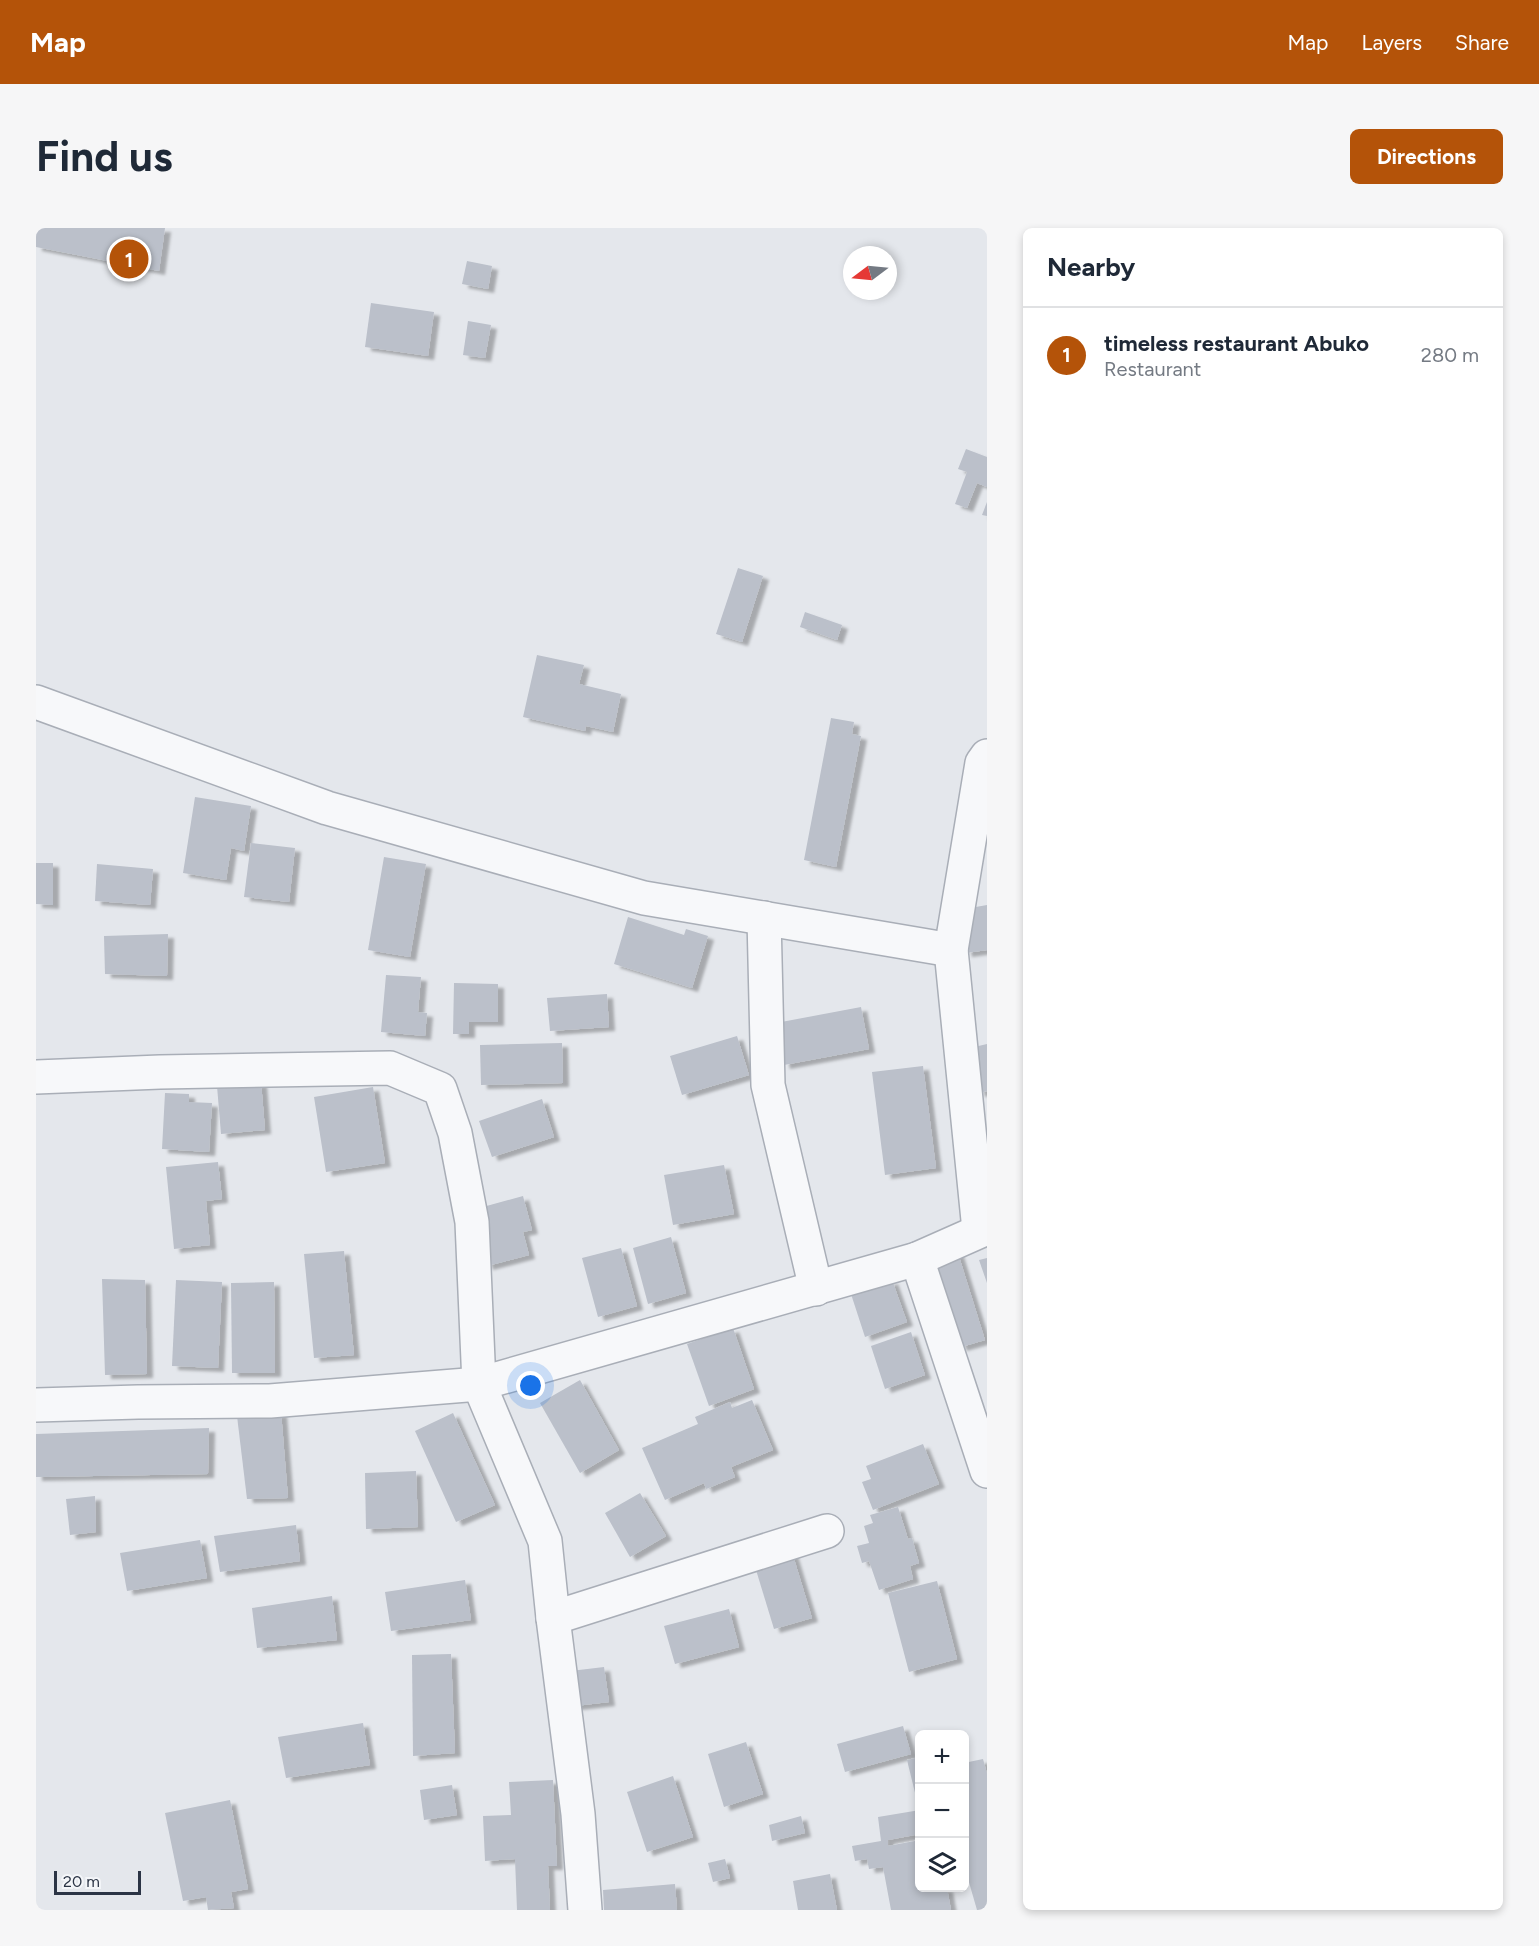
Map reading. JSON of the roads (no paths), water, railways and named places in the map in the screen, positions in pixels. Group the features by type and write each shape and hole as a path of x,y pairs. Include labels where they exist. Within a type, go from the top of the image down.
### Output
{"street":[{"path":"36,702 327,808 644,898 951,950"},
{"path":"36,1405 270,1401 479,1384 917,1259 983,1229 951,950 982,763 987,756"},
{"path":"764,918 768,1085 816,1288"},
{"path":"36,1077 160,1072 390,1068 440,1089 455,1133 472,1222 479,1384 545,1541 578,1814 585,1910"},
{"path":"917,1259 987,1471"},
{"path":"553,1618 827,1531"}],"place":[{"name":"timeless restaurant Abuko","path":"129,259"}]}
